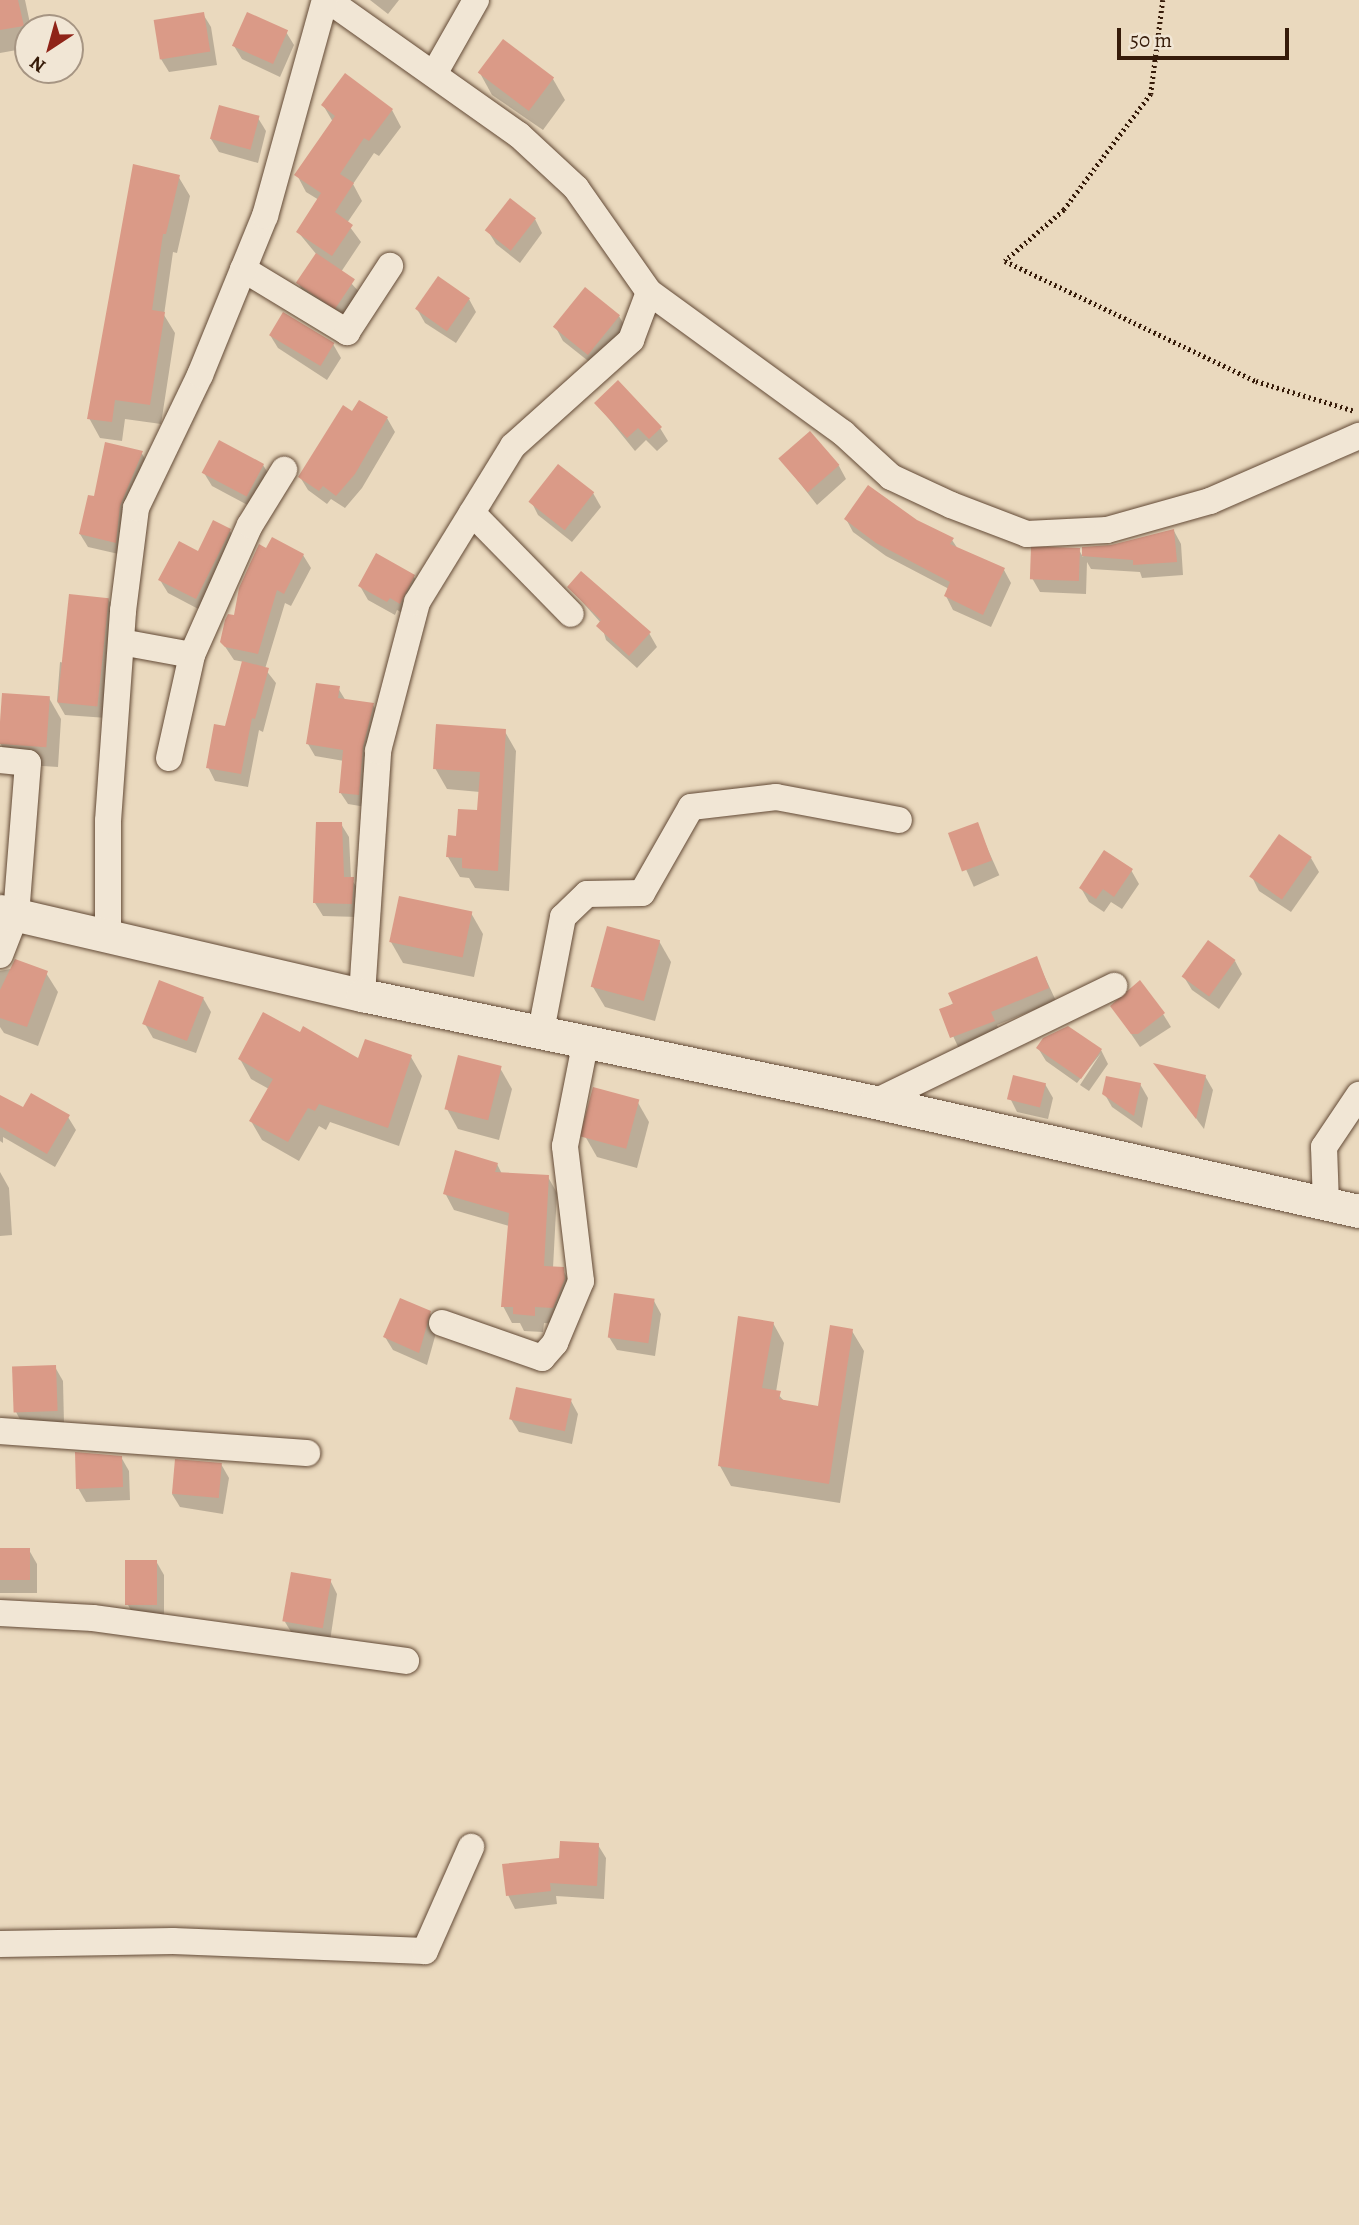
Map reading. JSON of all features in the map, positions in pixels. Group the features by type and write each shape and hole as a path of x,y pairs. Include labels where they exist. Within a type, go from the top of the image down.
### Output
{"street":[{"path":"108,935 108,821 121,642 135,508 200,375 265,216 327,0 519,135 576,188 649,292 843,433 891,477 1027,534 1107,530 1210,501 1359,436"},
{"path":"433,74 476,0"},
{"path":"243,269 347,332 390,266"},
{"path":"362,995 378,751 417,602 513,446 631,340 649,292"},
{"path":"169,758 192,655 250,525 284,470"},
{"path":"472,513 571,614"},
{"path":"121,642 192,655"},
{"path":"0,760 28,763 0,955"},
{"path":"541,1031 563,917 587,894 642,893 691,807 776,797 899,820"},
{"path":"8,913 362,995 875,1102 1359,1211"},
{"path":"875,1102 1114,986"},
{"path":"442,1323 542,1358 555,1343 581,1281 565,1146 586,1040"},
{"path":"1326,1204 1324,1147 1359,1095"},
{"path":"0,1431 307,1453"},
{"path":"0,1614 93,1618 407,1661"},
{"path":"0,1944 173,1941 425,1951 471,1847"}],"path":[{"path":"1163,0 1151,94 1064,210 1005,261 1256,381 1359,413"}],"building":[{"path":"0,0 18,0 21,14 14,14 14,28 0,30"},
{"path":"204,12 210,52 160,59 154,20"},
{"path":"247,12 288,30 273,64 232,46"},
{"path":"503,39 554,78 529,111 478,73"},
{"path":"345,73 393,109 369,141 364,138 340,174 354,183 335,212 353,225 332,256 296,232 321,193 294,175 335,116 321,105"},
{"path":"219,105 260,116 251,150 210,139"},
{"path":"133,164 180,175 166,234 163,234 152,310 165,312 150,405 115,400 112,422 87,419"},
{"path":"510,198 536,218 511,251 485,230"},
{"path":"316,253 355,279 335,309 296,283"},
{"path":"438,276 470,298 447,331 415,309"},
{"path":"585,287 620,315 588,355 553,327"},
{"path":"283,312 334,343 321,366 269,335"},
{"path":"618,380 662,427 649,439 638,428 627,438 594,403"},
{"path":"359,400 388,417 355,474 336,496 323,486 319,491 298,477 343,405 352,411"},
{"path":"810,431 840,465 808,493 778,459"},
{"path":"219,440 264,464 247,497 202,473"},
{"path":"105,442 143,451 120,506 116,543 79,534 88,495 94,496"},
{"path":"558,464 594,492 565,530 528,502"},
{"path":"868,485 917,520 954,538 950,544 1005,568 983,615 944,596 950,582 876,543 844,519"},
{"path":"213,520 231,529 196,599 158,580 179,541 198,551"},
{"path":"1174,529 1177,562 1133,565 1133,560 1082,556 1082,547 1111,545"},
{"path":"272,537 304,554 284,594 277,590 258,654 225,647 220,642 225,620 228,614 234,615 239,588 259,544 266,548"},
{"path":"1031,546 1080,548 1079,581 1030,579"},
{"path":"376,553 415,575 400,604 390,598 387,602 358,586"},
{"path":"581,571 651,632 629,656 596,626 601,620 567,587"},
{"path":"69,594 109,598 97,707 58,702"},
{"path":"242,661 269,668 255,719 252,718 241,774 206,768 214,724 225,726"},
{"path":"316,683 340,686 338,698 374,703 363,747 359,795 339,793 343,750 306,744"},
{"path":"2,693 50,696 46,747 0,744"},
{"path":"436,724 506,729 498,871 462,868 462,858 446,857 448,835 456,836 458,809 477,810 480,772 433,769"},
{"path":"316,822 342,822 344,877 354,877 352,904 313,903"},
{"path":"978,822 992,861 962,871 948,833"},
{"path":"1279,834 1312,857 1282,900 1249,877"},
{"path":"1104,850 1133,869 1114,897 1103,889 1096,899 1079,888"},
{"path":"399,896 472,912 463,958 389,942"},
{"path":"607,926 660,940 644,1001 591,987"},
{"path":"1208,940 1236,960 1209,996 1182,976"},
{"path":"1037,956 1049,988 991,1012 995,1021 950,1038 939,1009 953,1004 948,993"},
{"path":"15,959 48,971 27,1027 0,1018 0,990"},
{"path":"159,980 204,997 187,1041 142,1024"},
{"path":"1140,980 1165,1013 1138,1034 1131,1034 1110,1006"},
{"path":"263,1012 300,1032 303,1026 358,1058 365,1039 412,1055 388,1128 319,1104 315,1111 308,1108 288,1142 249,1121 273,1079 238,1059"},
{"path":"1068,1026 1102,1049 1081,1079 1036,1048 1043,1038"},
{"path":"458,1055 502,1066 488,1120 444,1109"},
{"path":"1153,1063 1206,1075 1196,1119"},
{"path":"1013,1075 1046,1083 1040,1107 1007,1099"},
{"path":"1106,1076 1141,1083 1134,1116 1102,1094"},
{"path":"593,1087 639,1099 626,1149 580,1136"},
{"path":"31,1093 70,1115 47,1154 0,1127 0,1095 23,1107"},
{"path":"455,1150 498,1163 495,1172 549,1175 544,1266 564,1267 565,1279 553,1308 535,1307 535,1316 513,1314 513,1307 501,1307 509,1213 443,1194"},
{"path":"614,1293 655,1299 648,1343 608,1338"},
{"path":"400,1298 431,1311 419,1353 383,1337"},
{"path":"738,1316 774,1322 762,1388 781,1391 779,1399 818,1406 830,1325 853,1329 829,1484 718,1466"},
{"path":"56,1365 58,1411 14,1413 12,1367"},
{"path":"516,1387 572,1399 565,1431 509,1419"},
{"path":"75,1452 122,1456 123,1487 76,1489"},
{"path":"175,1459 222,1463 219,1498 172,1494"},
{"path":"0,1548 30,1548 30,1580 0,1580"},
{"path":"125,1560 157,1560 157,1605 125,1605"},
{"path":"291,1572 331,1579 323,1628 282,1621"},
{"path":"560,1841 599,1843 597,1886 550,1883 551,1891 506,1896 502,1864 559,1858"}]}
